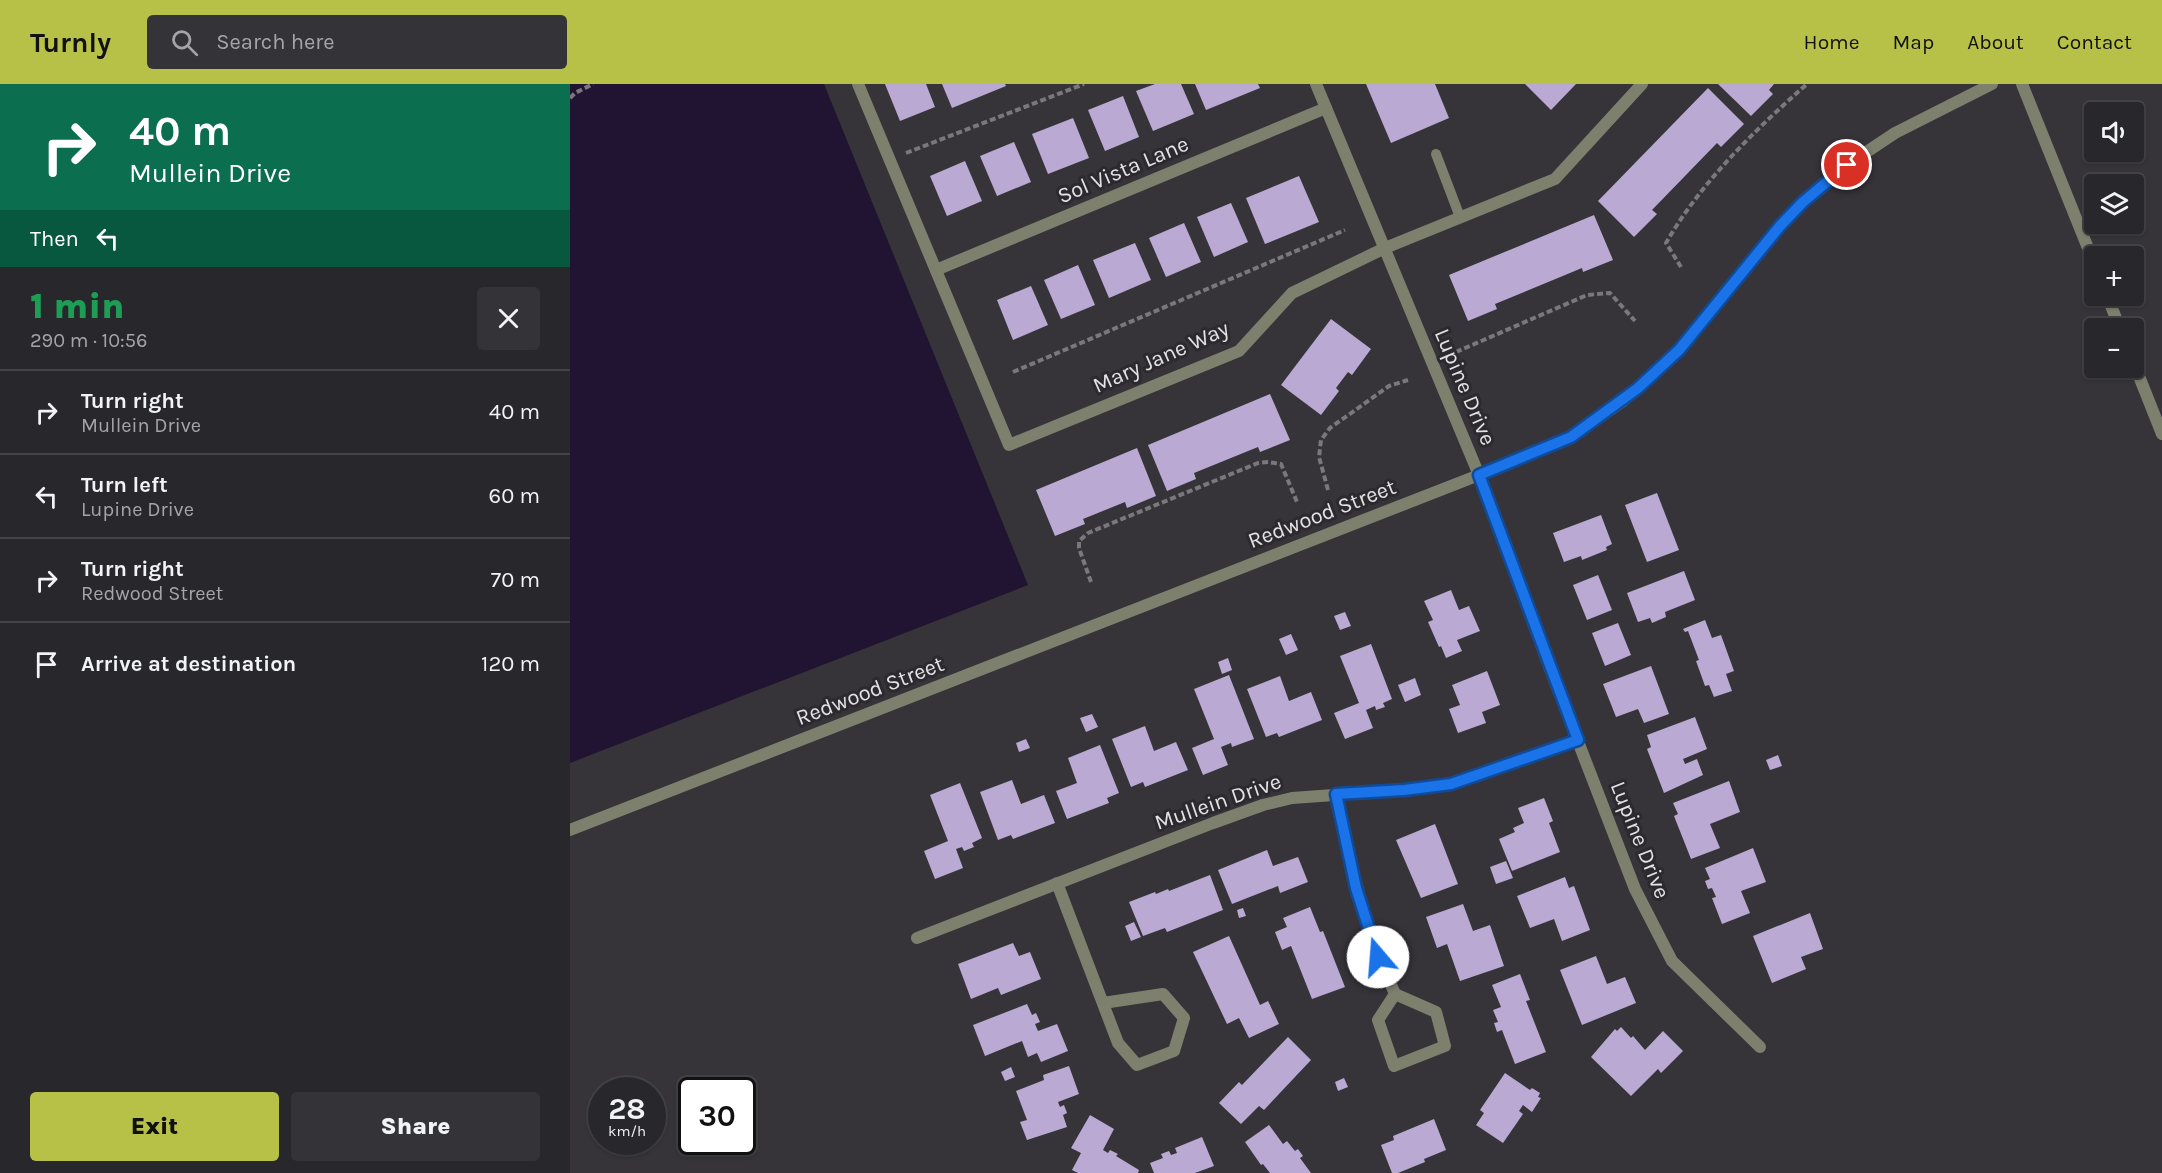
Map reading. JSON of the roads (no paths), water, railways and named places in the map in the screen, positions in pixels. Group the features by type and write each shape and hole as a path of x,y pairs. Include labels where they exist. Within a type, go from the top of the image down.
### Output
{"street":[{"name":"Mary Jane Way","path":"858,84 1009,445 1239,351 1292,293 1385,248 1555,179 1642,84"},
{"name":"Lupine Drive","path":"1316,84 1479,475 1635,889 1672,961 1760,1047"},
{"name":"Redwood Street","path":"570,830 1571,437 1623,401 1679,350 1780,226 1803,202 1847,165 1895,133 1992,84"},
{"path":"2022,84 2087,246"},
{"name":"Sol Vista Lane","path":"936,270 1326,108"},
{"path":"2140,378 2162,434"},
{"name":"Mullein Drive","path":"917,938 1263,805 1292,798 1404,790 1451,784 1578,740"},
{"path":"1336,794 1356,888 1378,957 1395,994 1436,1012 1445,1046 1394,1066 1378,1020 1395,994"},
{"path":"1057,884 1118,1043 1137,1065 1174,1051 1184,1018 1163,994 1103,1003"}],"lane":[{"path":"1436,154 1460,217"}]}
